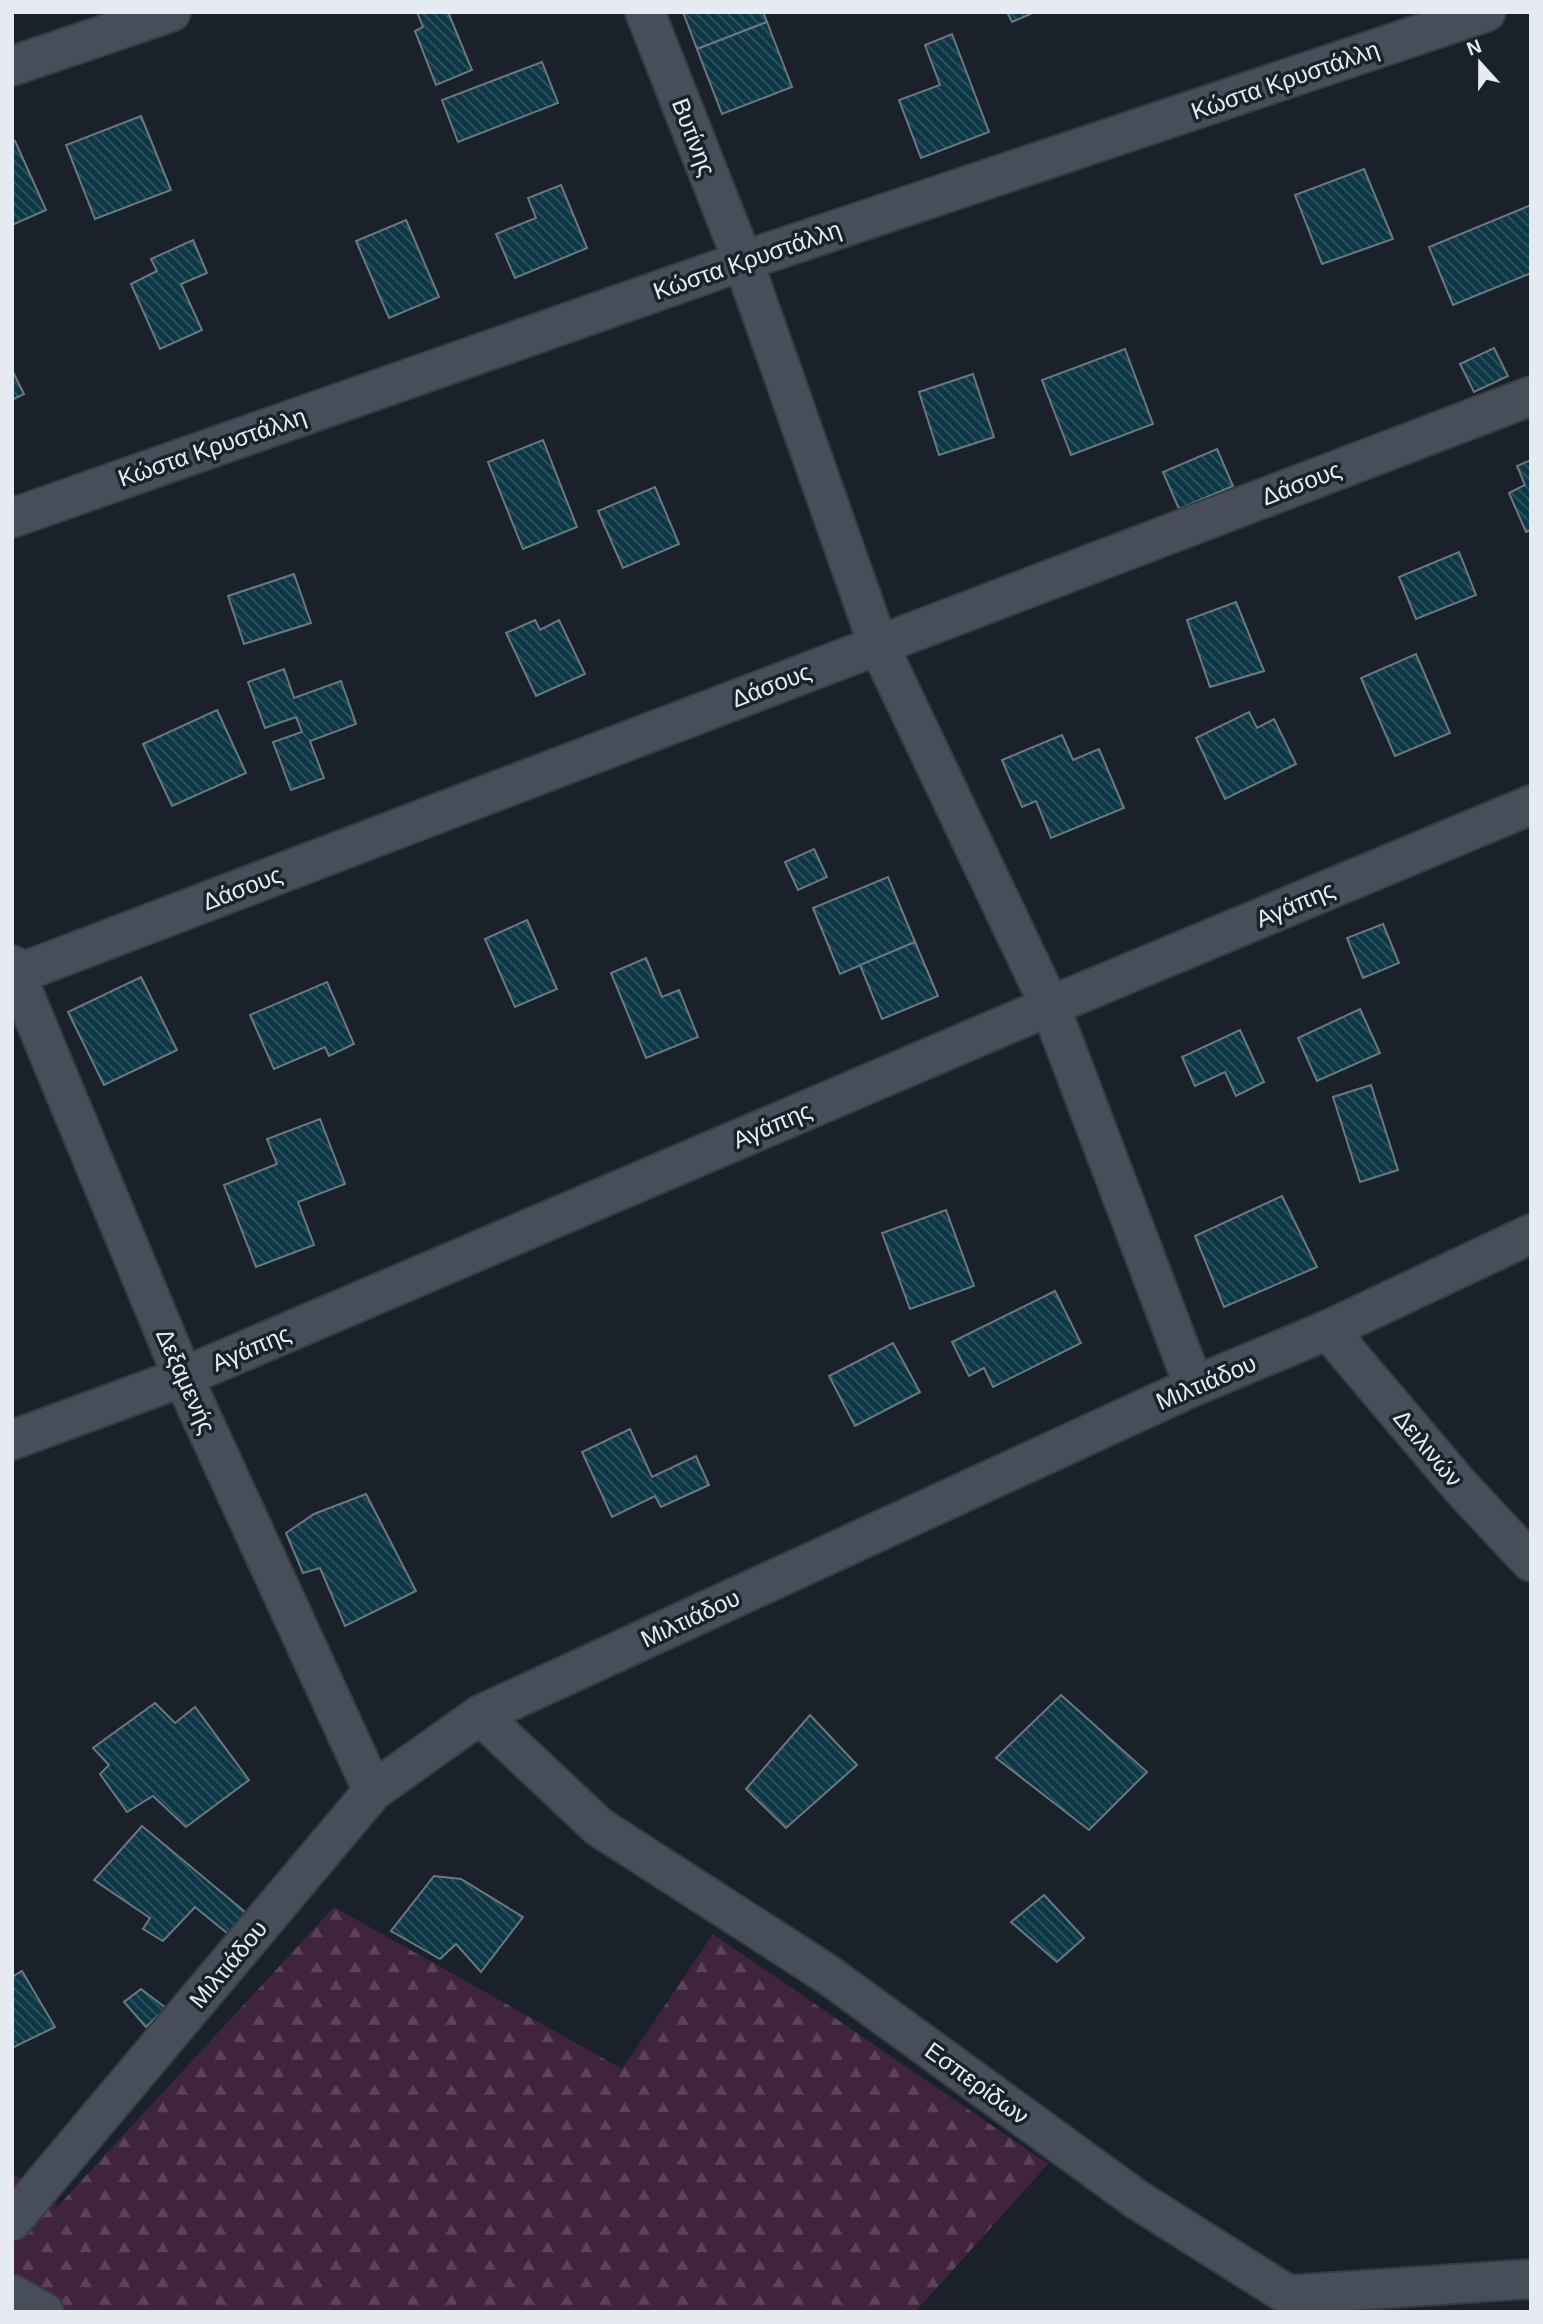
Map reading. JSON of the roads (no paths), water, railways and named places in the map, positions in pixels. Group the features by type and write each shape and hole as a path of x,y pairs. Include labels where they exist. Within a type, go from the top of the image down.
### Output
{"street":[{"path":"12,66 171,12"},
{"name":"Βυτίνης","path":"645,12 743,261 878,644 1050,1006 1194,1386"},
{"name":"Κώστα Κρυστάλλη","path":"12,518 743,261 1486,12"},
{"name":"Δάσους","path":"14,972 1531,396"},
{"name":"Αγάπης","path":"12,1440 183,1377 1050,1006 1531,805"},
{"name":"Δεξαμενής","path":"14,972 183,1377 373,1791"},
{"name":"Μιλτιάδου","path":"12,2221 373,1791 480,1716 1194,1386 1328,1330 1531,1234"},
{"name":"Δειλινών","path":"1328,1330 1461,1486 1531,1563"},
{"name":"Εσπερίδων","path":"480,1716 599,1827 827,1974 1136,2199 1289,2303 1531,2279"},
{"path":"12,2294 44,2312"}]}
